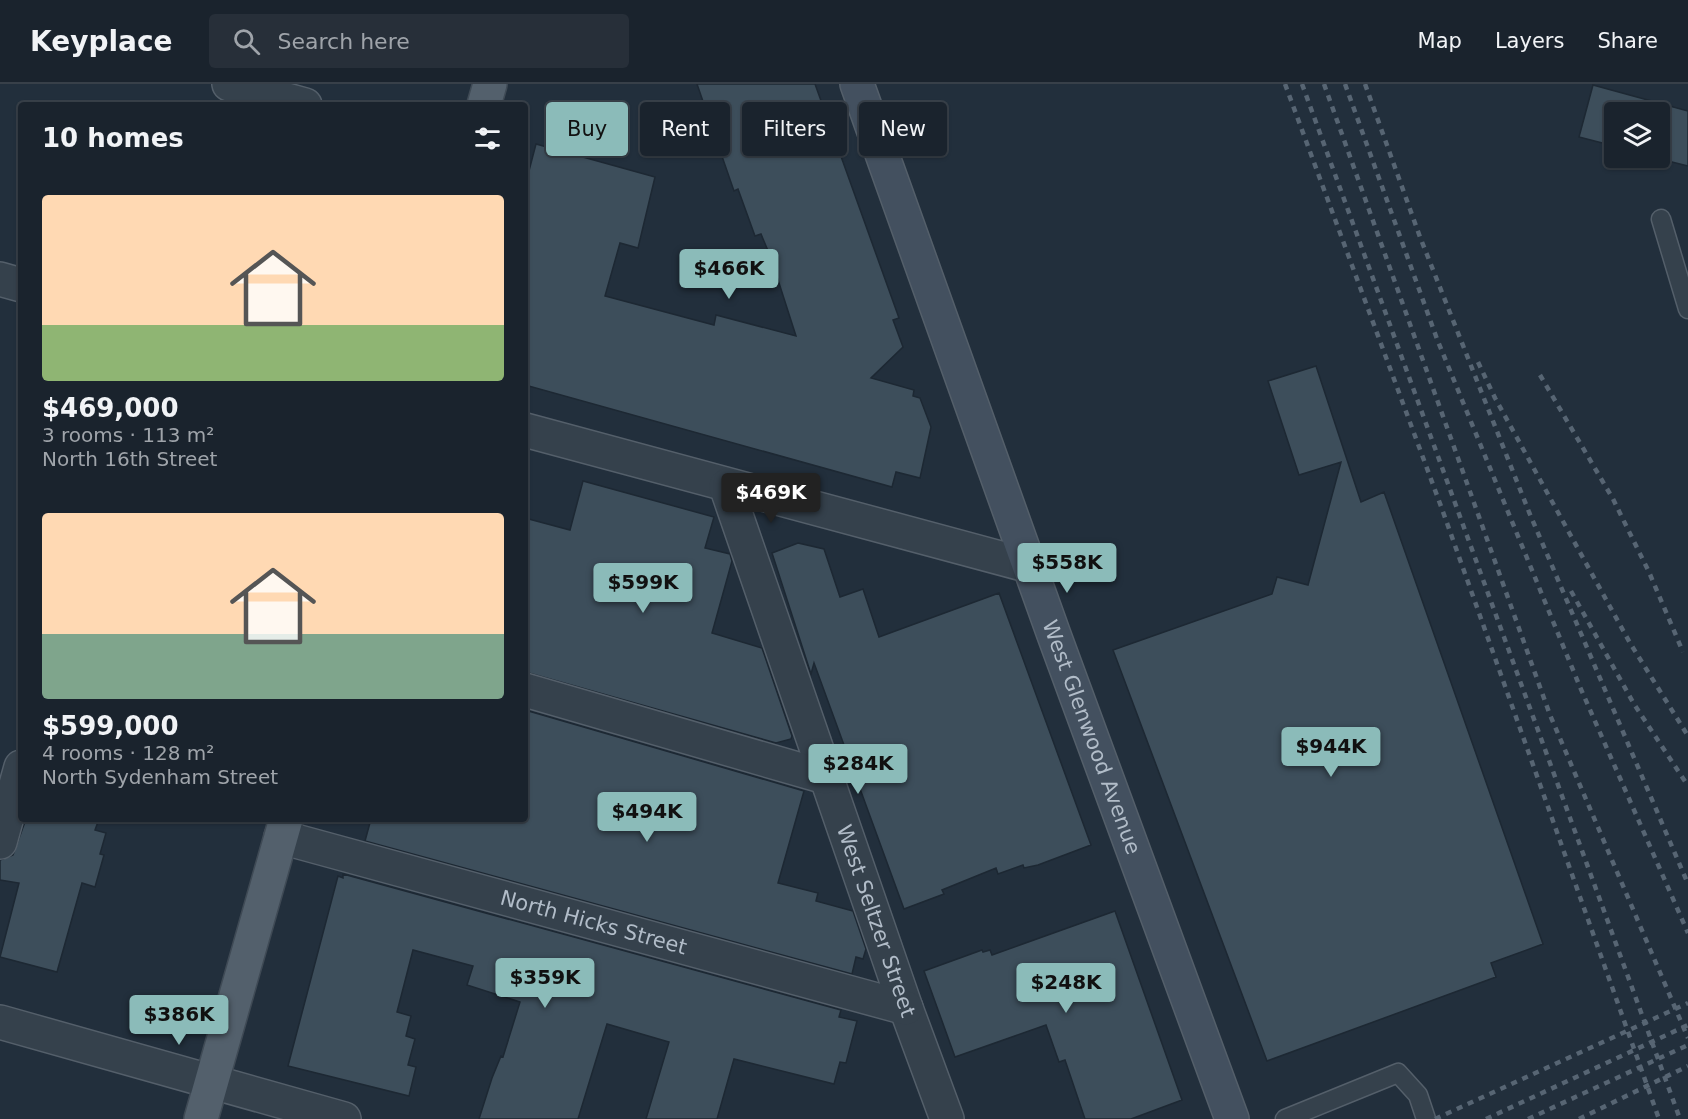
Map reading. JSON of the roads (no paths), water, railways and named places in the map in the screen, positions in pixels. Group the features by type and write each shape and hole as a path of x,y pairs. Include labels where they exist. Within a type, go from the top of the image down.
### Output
{"main road":[{"path":"485,102 490,84"},
{"name":"West Glenwood Avenue","path":"858,84 1030,566 1232,1119"},
{"path":"201,1119 284,828"}],"street":[{"path":"229,84 294,102"},
{"path":"0,279 18,284"},
{"path":"528,431 1030,566"},
{"name":"West Seltzer Street","path":"726,486 825,777 947,1119"},
{"path":"528,691 825,777"},
{"path":"0,842 18,778"},
{"name":"North Hicks Street","path":"284,828 906,1008"},
{"path":"0,1022 344,1119"}],"lane":[{"path":"1661,219 1688,309"},
{"path":"1285,1119 1398,1073 1418,1095 1426,1119"}],"railway":[{"path":"1285,84 1442,509 1659,1119"},
{"path":"1302,84 1680,1119"},
{"path":"1324,84 1550,715 1688,1038"},
{"path":"1345,84 1437,339 1580,687 1688,933"},
{"path":"1365,84 1420,237 1529,512 1688,884"},
{"path":"1478,362 1495,398 1630,643 1688,736"},
{"path":"1540,375 1613,499 1649,572 1683,652"},
{"path":"1571,591 1634,704 1688,786"},
{"path":"1435,1119 1688,1003"},
{"path":"1486,1119 1688,1025"},
{"path":"1528,1119 1688,1045"},
{"path":"1579,1119 1688,1066"}]}
